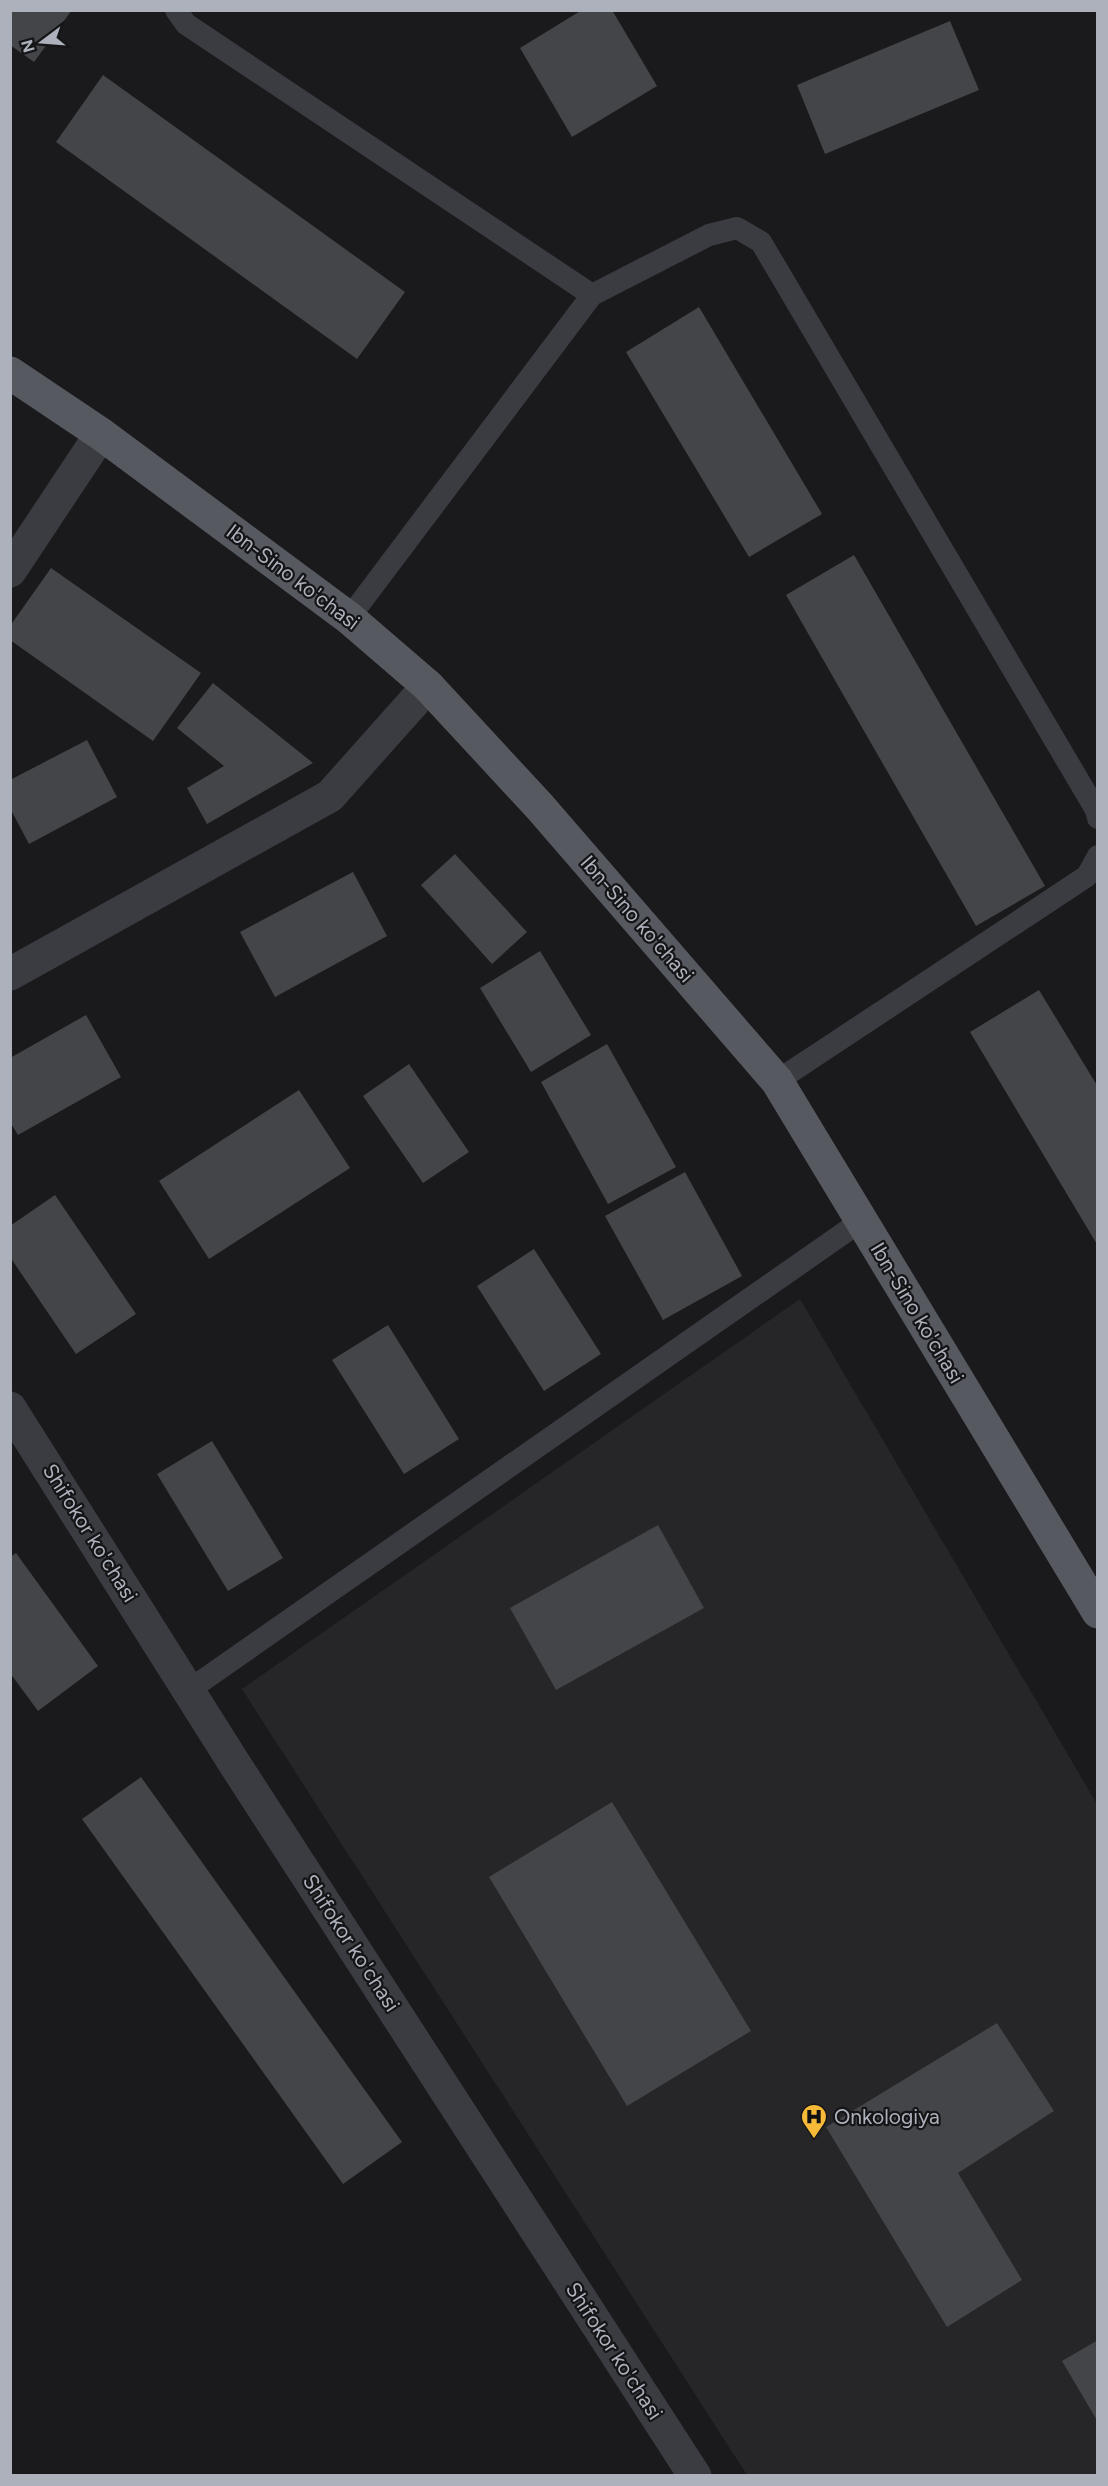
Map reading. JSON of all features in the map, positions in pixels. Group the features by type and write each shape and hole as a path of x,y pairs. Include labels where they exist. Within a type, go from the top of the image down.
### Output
{"main road":[{"name":"Ibn-Sino ko'chasi","path":"10,373 101,434 349,618 428,686 540,807 777,1081 1098,1612"}],"street":[{"path":"10,572 101,434"},
{"path":"10,974 330,796 428,686"},
{"name":"Shifokor ko'chasi","path":"10,1408 695,2475"}],"lane":[{"path":"177,10 186,24 592,295"},
{"path":"349,618 592,295 709,235 737,228 761,242 1096,810 1098,818"},
{"path":"777,1081 1087,876 1098,856"},
{"path":"189,1690 861,1221"}],"shaded area":[{"name":"Onkologiya","path":"800,1299 1097,1804 1097,2475 747,2475 242,1689"}],"building":[{"path":"10,10 72,10 34,62 10,45"},
{"path":"582,10 612,10 657,86 572,137 520,48"},
{"path":"950,21 979,90 825,154 797,85"},
{"path":"103,75 405,292 357,359 56,142"},
{"path":"699,307 822,514 749,557 626,352"},
{"path":"854,555 1045,886 976,926 786,595"},
{"path":"51,568 201,673 153,741 10,640 10,626"},
{"path":"213,683 313,763 207,824 187,788 224,766 177,728"},
{"path":"87,740 117,797 29,844 10,808 10,780"},
{"path":"455,854 527,932 492,964 421,885"},
{"path":"353,872 387,936 275,997 240,932"},
{"path":"540,951 591,1035 531,1072 480,988"},
{"path":"1039,990 1098,1087 1098,1246 970,1032"},
{"path":"86,1015 121,1077 18,1135 10,1122 10,1058"},
{"path":"607,1044 676,1167 608,1204 541,1082"},
{"path":"409,1064 469,1152 423,1183 363,1096"},
{"path":"299,1090 350,1168 209,1259 159,1181"},
{"path":"685,1172 742,1276 663,1320 605,1216"},
{"path":"55,1195 136,1314 76,1354 10,1257 10,1226"},
{"path":"534,1249 601,1354 544,1391 477,1286"},
{"path":"388,1325 459,1439 404,1474 332,1360"},
{"path":"212,1441 283,1558 228,1591 157,1474"},
{"path":"658,1525 704,1608 556,1690 510,1608"},
{"path":"16,1553 98,1666 38,1711 10,1673 10,1557"},
{"path":"141,1777 402,2142 343,2184 82,1819"},
{"path":"612,1802 751,2031 627,2106 489,1877"},
{"path":"997,2023 1054,2111 958,2173 1022,2280 947,2327 826,2127"},
{"path":"1098,2340 1098,2422 1062,2361"}],"place":[{"name":"Onkologiya","path":"814,2140"}]}
